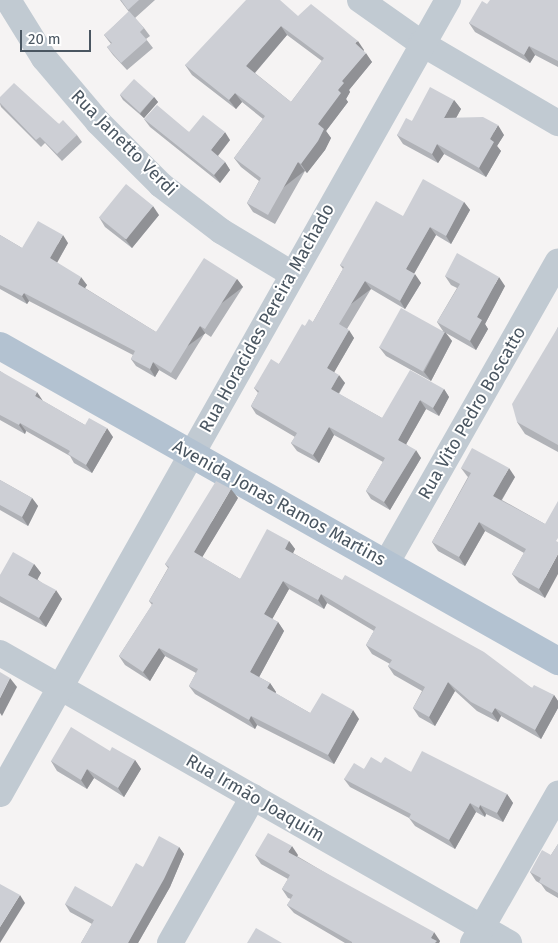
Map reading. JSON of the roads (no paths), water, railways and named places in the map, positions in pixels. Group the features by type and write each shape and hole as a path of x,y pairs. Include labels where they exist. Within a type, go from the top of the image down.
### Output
{"main road":[{"name":"Avenida Jonas Ramos Martins","path":"0,346 558,662"}],"street":[{"name":"Rua Janetto Verdi","path":"8,0 44,58 98,122 161,185 221,231 292,274"},
{"path":"360,0 421,43 558,123"},
{"name":"Rua Horacides Pereira Machado","path":"0,794 421,43 448,0"},
{"name":"Rua Vito Pedro Boscatto","path":"386,564 558,261"},
{"name":"Rua Irmão Joaquim","path":"0,653 254,797 478,935 509,943"},
{"path":"478,935 558,794"},
{"path":"170,943 254,797"}]}
